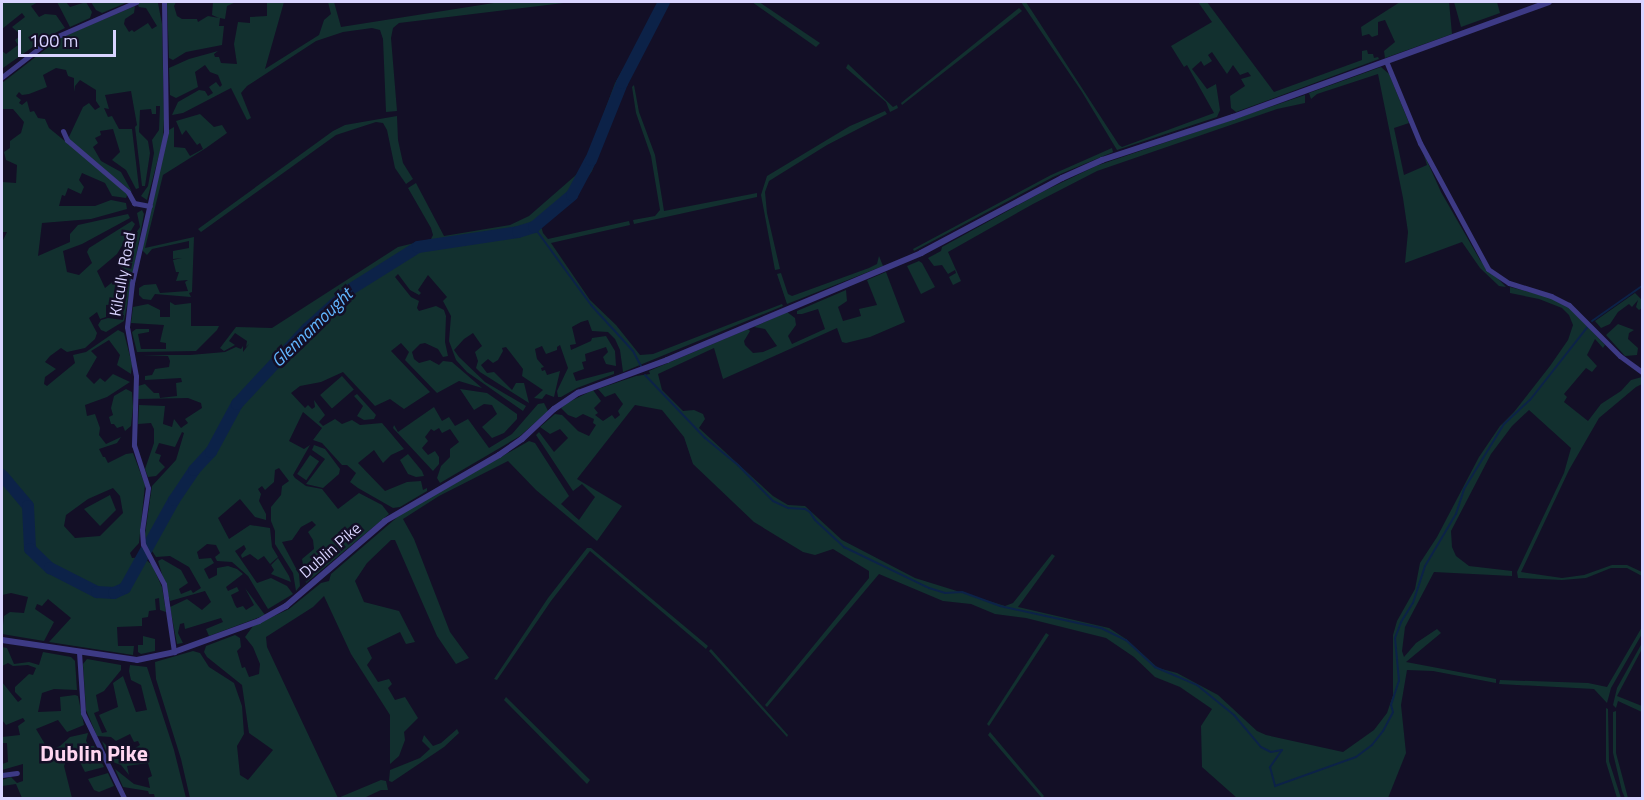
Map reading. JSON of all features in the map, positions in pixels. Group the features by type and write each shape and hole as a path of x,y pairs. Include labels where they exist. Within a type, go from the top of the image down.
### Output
{"street":[{"path":"2,76 51,39 136,2"},
{"name":"Kilcully Road","path":"164,2 166,121 150,206 137,256 127,318 136,381 135,445 148,488 142,530 143,544 164,584 174,652"},
{"name":"Dublin Pike","path":"2,640 137,660 174,652 278,612 385,521 499,455 570,397 647,368 921,254 1092,164 1549,2"},
{"path":"1386,61 1420,142 1488,269 1509,283 1551,296 1569,305 1620,356 1642,372"},
{"path":"63,131 67,140 128,192 134,202 150,206"},
{"path":"79,652 83,713 124,798"},
{"path":"2,775 17,773"}],"green space":[{"path":"2,2 38,2 31,6 39,17 45,14 56,15 65,28 47,37 3,68 2,51 6,54 18,45 15,40 21,35 12,27 25,17 22,13 2,29"},
{"path":"57,2 66,2 70,7 86,2 92,12 90,18 70,27"},
{"path":"91,2 128,2 102,13 96,10"},
{"path":"167,2 176,2 174,6 177,16 182,19 197,19 198,22 208,16 219,18 212,15 213,2 236,2 227,6 225,19 220,18 219,26 224,26 222,45 186,52 173,60 169,58"},
{"path":"267,2 284,2 265,69 319,35 324,20 331,14 328,2 334,2 341,27 500,2 572,2 399,23 393,28 391,38 397,111 386,112 383,39 380,30 372,28 343,32 316,41 247,86 241,93 251,118 247,120 231,88 183,113 172,115 178,102 199,90 205,91 208,96 213,93 209,87 216,82 220,87 222,85 218,75 210,72 205,65 195,72 198,87 176,98 170,95 169,68 189,59 218,51 214,54 215,57 219,57 221,63 237,64 234,44 238,22 250,23 250,17 267,16"},
{"path":"658,2 669,2 623,87 592,171 570,203 541,226 543,233 548,239 629,221 630,225 551,243 590,300 616,325 640,355 653,354 782,304 783,306 623,372 620,350 615,339 608,332 592,331 588,320 581,322 572,327 576,344 570,345 571,350 591,341 592,338 606,336 615,351 616,366 606,364 603,357 608,352 606,347 585,354 586,361 582,362 584,369 573,373 576,381 614,371 614,374 577,388 561,397 558,397 557,391 568,368 560,345 557,350 546,354 542,346 535,349 537,359 544,367 541,368 542,371 545,370 547,375 560,371 554,397 546,394 542,399 534,398 543,390 522,376 523,369 506,347 502,348 503,351 498,360 493,363 488,359 481,365 487,373 494,372 512,390 516,383 524,383 529,403 480,372 476,368 478,361 475,352 482,346 473,333 464,339 454,350 459,357 485,382 526,406 523,411 467,372 456,360 449,341 451,316 443,301 447,297 428,275 418,290 421,293 419,295 410,290 398,274 395,277 411,297 419,301 417,308 419,311 436,306 444,310 446,316 445,342 448,356 443,357 438,349 425,343 420,344 412,352 414,359 419,363 430,360 439,365 443,361 452,362 482,388 459,381 437,393 405,360 409,352 401,343 391,351 430,392 404,409 390,399 375,406 343,372 321,382 300,386 291,393 305,408 308,405 312,409 315,407 314,400 325,415 319,422 323,426 335,419 342,424 352,420 360,425 382,423 404,449 391,455 383,463 374,450 358,463 385,491 407,482 421,481 423,490 427,488 427,491 400,507 393,508 358,488 350,482 356,473 347,465 342,465 322,443 313,440 322,428 303,412 289,441 304,449 310,445 293,475 295,478 306,486 322,489 338,509 359,493 382,505 389,514 306,583 302,559 314,549 313,540 308,532 316,525 312,521 301,527 292,540 282,542 299,574 300,586 296,591 293,573 275,544 275,531 271,521 271,507 281,495 282,486 289,481 279,468 275,470 274,482 265,490 262,486 258,489 261,494 259,501 266,514 266,520 255,517 240,499 218,518 229,539 250,525 270,528 272,547 278,557 270,564 264,556 258,560 250,554 242,558 241,555 246,549 244,545 235,551 257,583 271,578 287,586 293,594 268,609 248,576 232,562 217,561 215,557 220,553 216,545 207,544 197,552 199,559 211,558 214,563 204,569 209,579 217,575 217,568 228,566 237,569 243,574 226,587 228,591 237,587 239,591 231,595 235,605 237,608 243,606 246,610 254,605 245,588 265,615 209,636 206,629 223,622 221,618 185,629 184,623 180,624 178,633 183,643 177,644 170,607 187,599 202,610 211,602 205,591 170,601 158,561 162,559 181,570 188,583 179,589 181,594 191,590 193,593 201,588 189,567 170,556 156,557 146,542 145,534 152,486 176,460 184,433 182,432 175,447 159,443 155,453 161,455 159,461 165,467 156,476 148,477 145,469 154,443 154,429 151,423 138,424 139,405 165,406 163,424 172,427 174,419 181,428 188,423 185,419 202,408 201,403 188,398 138,399 138,386 145,384 154,393 159,393 160,398 177,396 176,383 182,382 181,378 145,380 145,376 152,375 155,369 169,367 170,361 168,356 142,355 225,352 236,347 241,349 243,346 243,352 249,344 246,347 247,341 235,333 229,341 235,345 224,351 220,348 236,327 272,328 398,247 431,239 433,235 431,228 408,188 416,183 444,236 510,225 529,216 576,175 587,159 615,83 641,38"},
{"path":"752,2 759,2 820,43 816,47"},
{"path":"1021,2 1026,2 1122,147 1214,113 1187,65 1184,67 1171,46 1212,22 1198,2 1207,2 1274,92 1362,60 1362,51 1367,50 1368,54 1373,54 1374,58 1379,59 1236,112 1231,108 1230,96 1245,86 1241,79 1251,76 1248,72 1240,75 1233,65 1227,74 1212,52 1208,55 1212,61 1204,66 1201,61 1192,69 1207,89 1216,84 1220,110 1217,117 1117,150 1082,92"},
{"path":"1400,2 1449,2 1452,34 1385,58 1384,51 1395,42 1385,20 1378,22 1378,35 1372,37 1369,34 1362,36 1361,27"},
{"path":"1454,2 1497,2 1500,13 1461,27"},
{"path":"137,3 158,3 162,24 163,140 147,200 141,196 148,186 154,153 152,140 159,130 160,106 156,106 156,114 152,114 151,109 140,110 139,132 148,141 150,153 145,186 142,186 135,127 137,125 131,91 105,95 109,109 104,108 108,117 112,116 119,129 132,129 139,188 136,189 126,170 112,160 120,152 113,129 100,131 101,135 95,138 98,143 93,147 101,161 121,172 132,192 68,139 83,107 89,103 95,110 100,107 96,101 96,90 80,80 74,92 74,78 68,76 66,70 56,68 43,75 47,87 29,94 22,95 19,92 16,96 21,100 19,103 22,105 27,101 30,112 34,111 38,118 45,119 49,128 128,193 126,198 112,196 105,183 82,173 79,180 84,187 81,194 68,188 65,196 62,195 59,206 95,206 111,200 126,203 127,209 91,219 42,223 38,256 70,242 70,234 78,225 128,214 130,218 82,244 63,251 67,272 79,275 92,263 87,252 89,248 132,221 135,224 117,254 97,271 105,288 120,276 119,259 140,227 137,213 142,210 144,214 124,321 106,332 98,325 101,320 108,318 123,320 124,315 119,315 119,304 106,305 106,317 100,319 97,312 89,318 97,333 95,339 85,348 67,352 61,348 50,356 45,362 56,369 45,377 44,384 47,386 75,363 73,355 86,352 118,330 124,333 132,364 131,374 117,365 120,355 109,340 91,351 97,357 86,376 94,384 100,378 105,382 113,374 130,382 107,397 85,405 87,416 95,414 100,428 99,435 106,444 121,437 117,443 99,449 103,457 108,463 133,453 145,485 139,543 130,553 132,558 143,557 152,565 162,587 166,612 160,610 159,598 155,599 156,610 149,611 148,617 142,618 142,626 117,627 118,646 134,646 133,655 49,642 71,618 48,599 42,606 37,604 35,609 54,622 44,641 2,634 4,616 10,612 24,613 28,597 11,593 2,595 2,242 7,232 2,232 2,182 16,183 17,165 6,160 4,152 10,148 10,141 21,133 24,122 13,109 2,109 2,83 60,38 135,6 134,13 125,19 124,24 129,32 132,30 134,32 148,23 152,29 157,26 146,8 139,7","holes":["113,488 120,496 123,513 100,536 75,538 64,526 66,515 88,499"]},
{"path":"1019,8 1022,11 902,105 901,103"},
{"path":"848,64 893,107 897,105 898,108 890,112 886,102 846,68"},
{"path":"1381,67 1389,74 1409,123 1394,128 1404,175 1427,165 1423,152 1441,192 1480,260 1506,287 1499,286 1480,268 1462,242 1405,263 1408,232 1378,74 1317,94 1311,99 1309,93"},
{"path":"634,85 639,112 655,155 664,211 757,193 757,197 634,224 633,220 655,216 660,210 651,156 636,113 632,87"},
{"path":"1305,95 1305,103 1277,109 1097,171 1033,204 948,252 961,281 953,285 949,277 956,273 955,270 948,274 942,265 934,266 928,258 941,251 942,247 1044,191 1096,166"},
{"path":"885,111 887,114 827,145 769,181 765,192 767,213 780,269 775,270 761,195 767,176 850,126"},
{"path":"200,114 214,127 222,125 227,133 206,148 163,175 145,248 194,237 192,292 189,293 191,297 155,294 151,300 143,299 139,295 139,288 144,285 156,284 160,293 188,291 185,282 188,280 176,281 179,272 176,272 173,260 182,258 173,259 173,251 189,248 189,241 152,249 147,255 142,250 169,130 174,127 174,147 185,148 190,156 203,149 200,143 197,145 186,130 182,135 176,121"},
{"path":"397,116 398,140 403,163 413,179 406,184 395,168 387,130 383,123 376,122 336,135 201,232 198,229 333,131 345,125"},
{"path":"1112,148 1113,152 1053,177 914,251 913,249 1051,175"},
{"path":"879,256 883,266 787,304 777,274 781,273 788,294 792,296 869,268 877,264"},
{"path":"919,261 935,287 921,294 907,266"},
{"path":"886,272 905,322 870,337 846,343 842,342 837,328 723,379 714,348 658,374 662,390 683,411 694,410 703,414 705,419 699,428 773,496 788,505 805,506 842,540 915,578 1005,606 1013,603 1052,554 1055,556 1018,607 1109,628 1126,639 1158,668 1177,673 1218,695 1257,731 1266,735 1343,752 1374,730 1387,713 1393,695 1393,635 1397,621 1415,589 1420,563 1437,537 1479,457 1500,426 1550,366 1568,340 1573,325 1569,315 1562,308 1539,299 1510,293 1510,287 1551,297 1568,306 1605,345 1603,348 1595,339 1587,355 1597,366 1592,372 1586,368 1564,394 1567,397 1564,402 1588,421 1601,404 1621,391 1631,380 1642,377 1642,384 1599,418 1569,470 1521,572 1562,578 1584,575 1612,565 1627,565 1642,572 1642,576 1627,568 1611,568 1586,578 1562,580 1518,578 1517,572 1564,473 1571,448 1529,410 1512,426 1491,454 1451,531 1452,547 1456,556 1469,566 1512,571 1512,576 1434,572 1405,627 1402,651 1404,657 1416,643 1437,629 1441,633 1406,662 1496,679 1496,683 1433,671 1407,670 1401,705 1406,753 1388,798 1237,798 1202,767 1201,726 1212,709 1180,687 1155,677 1134,657 1106,638 1026,618 995,614 971,604 943,601 879,574 767,707 765,705 869,578 869,571 833,549 815,555 803,552 754,522 693,464 684,437 662,410 635,405 577,479 622,506 597,541 536,490 508,461 439,496 403,519 414,539 450,632 469,658 456,664 437,636 395,540 391,540 367,563 355,581 364,602 399,611 415,642 406,644 400,632 367,648 372,658 367,665 378,682 389,679 392,684 388,688 395,700 405,697 418,718 404,732 405,740 399,756 390,764 390,715 351,654 324,596 313,607 266,637 267,647 338,798 190,798 181,759 156,679 155,662 193,651 200,653 209,667 234,683 242,706 244,734 237,746 240,775 248,780 273,750 249,733 242,685 207,657 204,652 206,646 235,635 240,638 241,647 237,651 242,668 245,667 249,677 259,674 260,664 253,647 245,637 253,626 289,609 321,583 329,581 331,574 401,514 529,441 535,443 569,496 561,504 579,520 595,497 582,484 573,491 536,435 539,432 554,452 568,438 560,429 550,434 540,427 555,414 562,415 578,431 589,436 596,425 593,423 594,419 583,414 576,418 568,415 561,408 567,403 593,390 601,401 594,408 598,413 595,415 603,421 612,415 615,419 620,415 618,411 623,404 615,393 605,397 598,389 636,376 650,374 649,371 748,329 750,331 744,341 745,345 753,353 763,352 777,346 765,329 754,327 787,312 795,318 796,325 788,336 792,344 825,329 818,309 802,314 797,314 797,311 846,290 847,301 838,307 843,321 861,316 859,309 877,305 867,280"},
{"path":"1635,293 1642,300 1642,308 1639,310 1636,307 1638,300 1632,307 1629,304 1618,312 1610,324 1601,328 1595,321"},
{"path":"170,302 175,305 191,303 191,326 219,326 217,330 196,351 137,352 132,332 136,329 149,329 149,332 138,334 141,349 166,349 166,343 160,342 164,325 131,323 133,307 148,304 160,310 160,317 170,317"},
{"path":"1618,324 1634,330 1629,333 1628,339 1638,348 1637,355 1625,356 1606,335"},
{"path":"342,376 354,390 332,409 320,395"},
{"path":"126,389 132,392 133,407 131,426 125,431 123,426 117,428 111,424 109,417 113,415 111,408 114,396"},
{"path":"460,389 487,393 517,414 517,419 504,433 492,438 482,427 497,414 492,405 484,404 474,410"},
{"path":"357,394 376,415 374,419 364,420 357,416 363,406 354,396"},
{"path":"544,403 548,411 520,436 440,483 437,478 441,466 450,457 450,449 459,442 450,429 442,433 439,428 434,431 431,429 425,437 428,441 422,448 428,455 435,451 439,457 439,464 433,471 393,428 394,425 398,432 434,407 442,421 449,417 455,426 468,419 489,448 512,434 538,404"},
{"path":"314,445 325,449 340,469 339,474 323,488 306,484 325,459 312,450"},
{"path":"408,454 424,476 416,477 408,474 400,460"},
{"path":"310,455 319,461 306,480 297,474"},
{"path":"110,495 116,510 100,526 84,509"},
{"path":"587,548 591,548 708,646 706,649 590,551 551,601 497,680 494,679 548,598"},
{"path":"278,558 291,582 271,574 274,570 271,565"},
{"path":"1642,627 1642,634 1611,688 1607,703 1594,689 1499,684 1500,680 1588,683 1607,687"},
{"path":"1046,633 1049,635 989,726 987,724"},
{"path":"143,636 155,639 155,651 141,654 138,652 138,645 143,645"},
{"path":"1642,643 1642,649 1617,696 1642,706 1642,712 1618,701 1616,708 1613,705 1617,688"},
{"path":"2,647 7,648 14,664 29,662 39,665 43,652 71,657 75,661 77,690 54,689 42,693 38,712 61,711 60,697 75,695 78,696 84,725 67,732 58,720 36,729 49,751 60,746 70,737 88,733 86,741 89,746 94,746 104,767 85,772 78,758 67,759 64,766 72,798 22,798 16,784 2,786 2,780 11,777 17,783 23,781 23,764 2,770 2,764 8,762 7,743 2,743 2,737 20,735 18,726 25,721 23,718 6,725 2,720 2,682 18,702 22,699 15,692 15,687 29,674 33,675 36,668 28,665 13,666 8,663 2,666"},
{"path":"711,649 788,735 787,737 709,651"},
{"path":"87,659 121,665 121,670 104,691 96,695 99,711 94,713 102,733 107,732 99,715 118,707 113,683 123,676 136,712 147,710 141,685 131,680 129,671 130,665 147,667 174,750 186,798 155,798 154,794 149,794 148,791 123,787 115,769 134,784 150,788 148,778 152,776 148,763 127,766 129,775 121,765 110,761 102,741 111,750 115,759 140,758 140,753 132,750 140,745 138,741 134,742 130,734 116,741 111,737 97,736 86,710 83,664"},
{"path":"506,697 590,780 587,784 504,700"},
{"path":"1606,708 1608,709 1609,761 1621,798 1617,798 1606,762"},
{"path":"1616,711 1616,753 1628,798 1625,798 1622,791 1613,753 1613,712"},
{"path":"457,729 459,733 444,747 392,782 389,781 390,770 420,758 430,749 422,741 424,735 433,746 441,743"},
{"path":"990,732 1044,796 1042,798 988,735"},
{"path":"108,773 114,786 99,792 94,790 88,779"},
{"path":"381,780 386,781 388,790 381,790 364,798 338,798"}],"waterway":[{"name":"Glennamought","path":"2,475 28,506 30,549 50,568 97,592 114,593 125,588 174,500 194,470 211,452 237,404 307,329 351,289 418,247 518,232 534,227 572,195 591,160 622,83 664,2"},
{"path":"534,227 591,305 633,351 641,366"},
{"path":"1592,321 1642,286"},
{"path":"645,375 705,438 738,465 773,501 788,508 805,509 810,512 815,520 844,547 929,588 945,593 962,592 1000,606 1101,628 1126,640 1155,667 1197,685 1234,715 1261,747 1271,752 1282,750 1270,767 1275,786 1356,757 1372,745 1383,731 1393,712 1391,705 1399,681 1395,638 1401,622 1413,603 1425,566 1456,514 1464,489 1504,424 1530,400 1589,325"}],"district":[{"name":"Dublin Pike","path":"94,754"}]}
